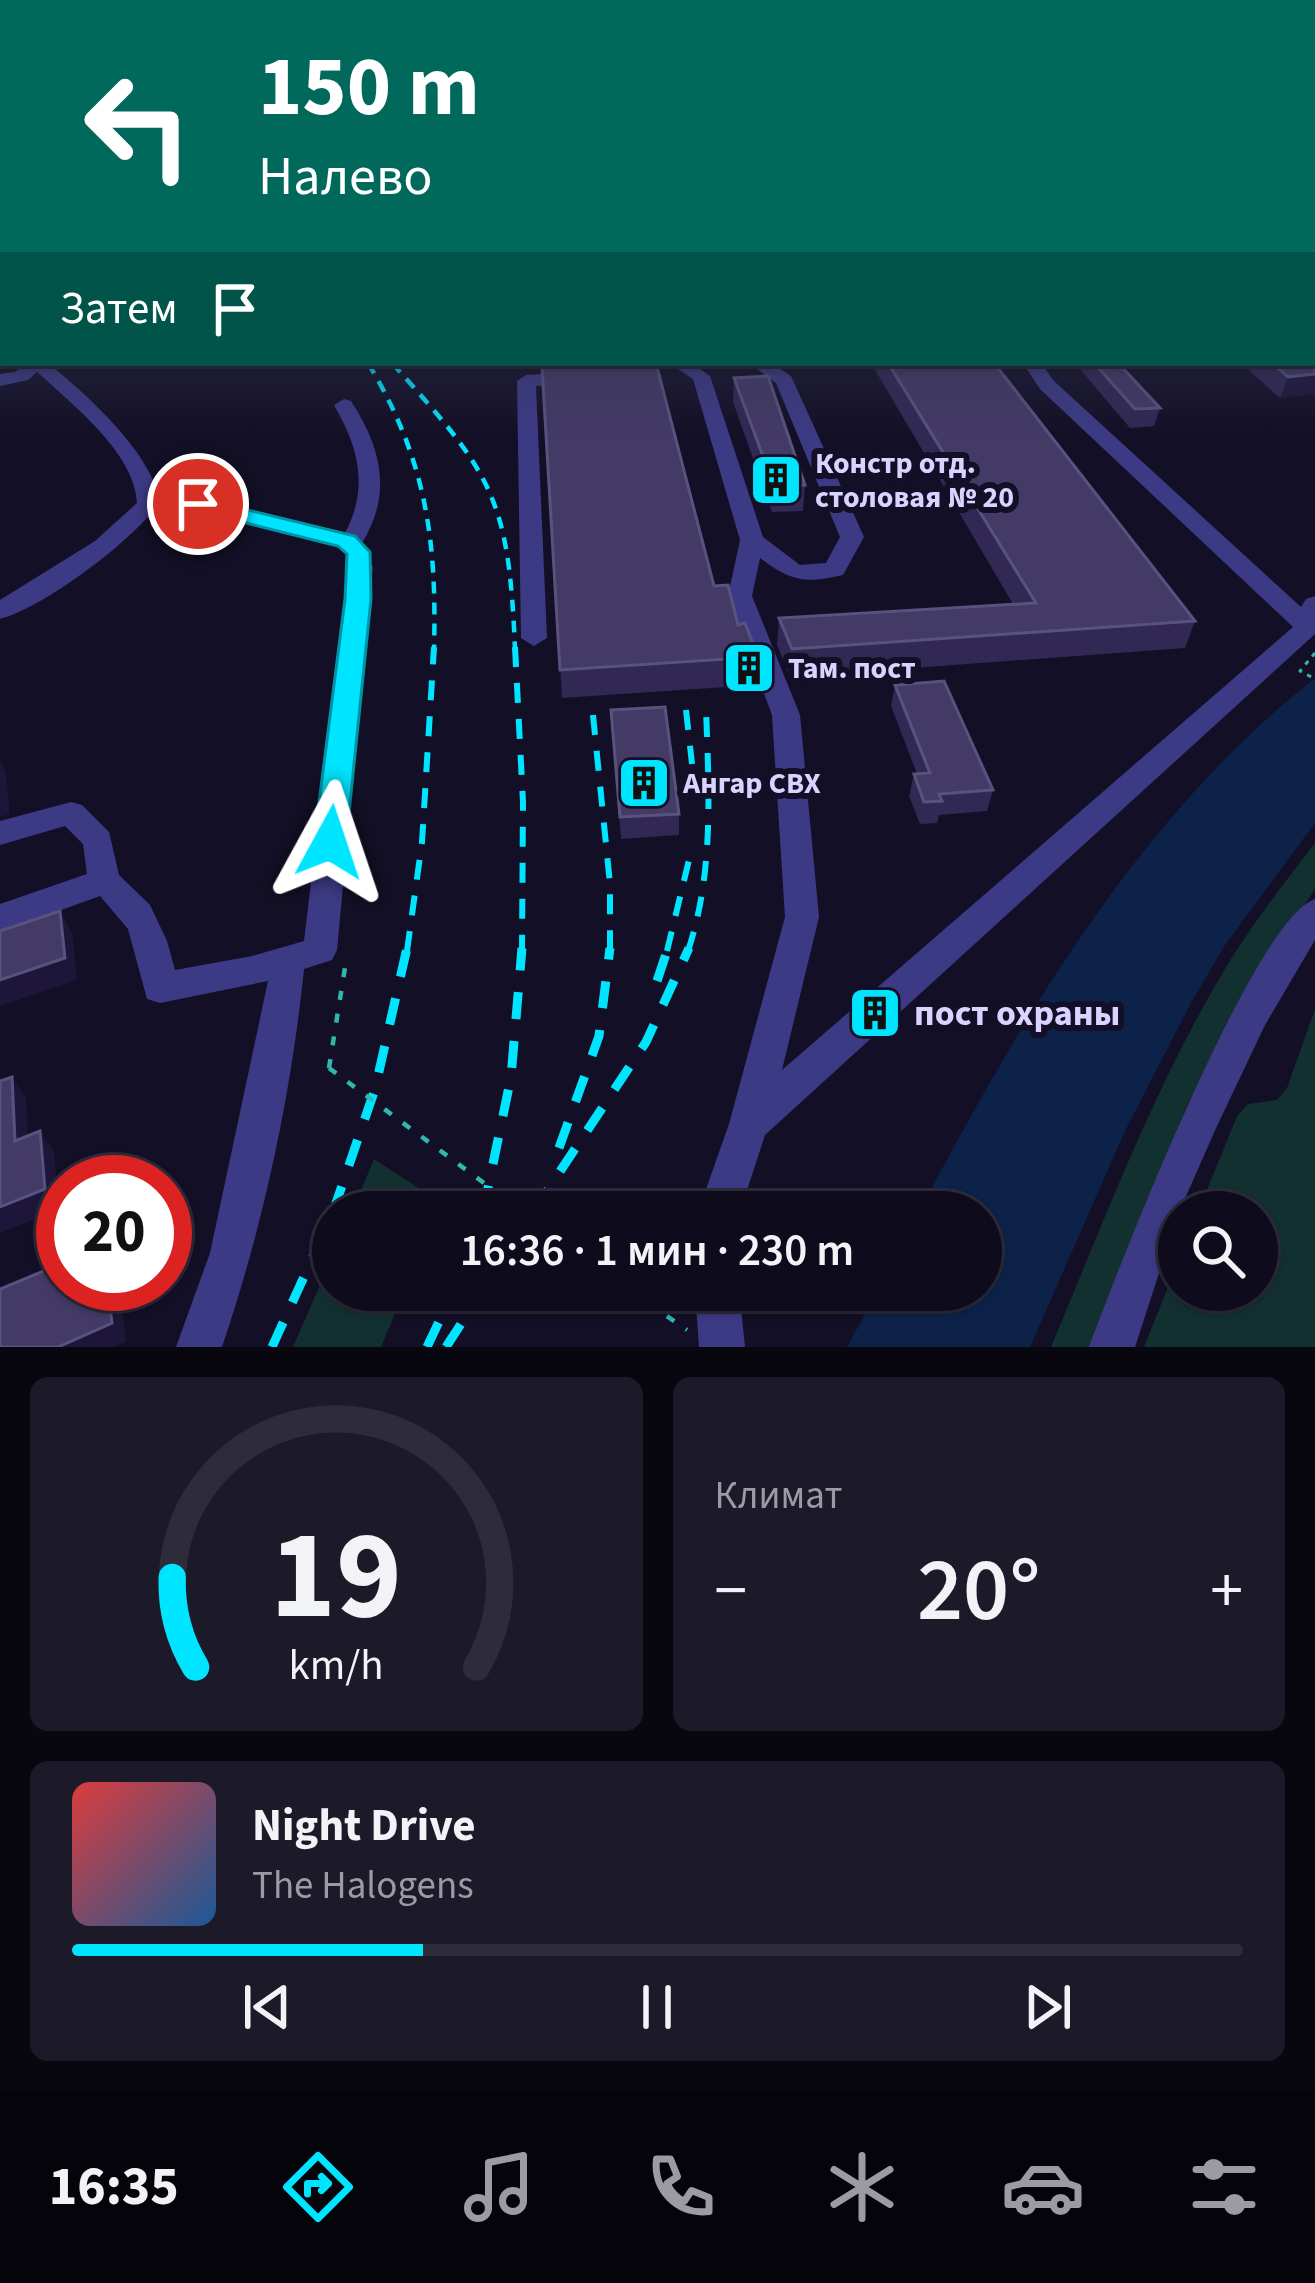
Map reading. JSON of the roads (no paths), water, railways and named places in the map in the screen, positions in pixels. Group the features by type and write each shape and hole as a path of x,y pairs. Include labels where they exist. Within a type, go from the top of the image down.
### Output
{"street":[{"path":"0,380 21,376 33,366"},
{"path":"0,611 104,544 140,515 150,499 149,487 104,427 40,366"},
{"path":"683,368 752,540 795,573 834,570 852,537 784,380 763,366"},
{"path":"749,1124 874,1008 1313,628 1047,385 1034,366"},
{"path":"534,638 526,381 606,370"},
{"path":"344,405 360,429 375,475 364,520 346,541"},
{"path":"0,833 71,813 98,840 104,881 133,902 154,950 160,988 252,971 320,950 361,567 358,552 346,541 198,504"},
{"path":"726,1191 749,1124 802,917 786,716 740,596 752,540"},
{"path":"0,918 104,881"},
{"path":"1112,1347 1222,1071 1251,1011 1315,912"},
{"path":"199,1347 232,1253 281,1016 288,959"},
{"path":"708,1341 713,1311"}],"water":[{"path":"1315,678 1315,823 1225,945 1192,1001 1125,1131 1030,1347 847,1347 867,1311 1002,1311 1002,1191 930,1191 1043,994 1090,924 1193,793"}],"railway":[{"path":"370,366 403,433 424,501 433,572 434,648"},
{"path":"395,366 453,433 489,491 507,556 515,650"},
{"path":"515,647 523,802 522,951"},
{"path":"407,951 422,842 434,648"},
{"path":"689,949 706,862 706,709"},
{"path":"686,710 692,764"},
{"path":"593,715 610,884 610,948"},
{"path":"667,951 689,860"},
{"path":"340,1191 375,1089 407,948"},
{"path":"487,1191 511,1077 522,948"},
{"path":"559,1148 599,1036 610,948"},
{"path":"547,1191 646,1042 689,949"},
{"path":"657,981 667,951"},
{"path":"272,1347 312,1259"},
{"path":"427,1347 444,1311"},
{"path":"446,1347 469,1311"}],"place":[{"name":"Констр отд. столовая № 20","path":"776,480"},
{"name":"Там. пост","path":"749,668"},
{"name":"Ангар СВХ","path":"644,783"},
{"name":"пост охраны","path":"875,1013"}]}
